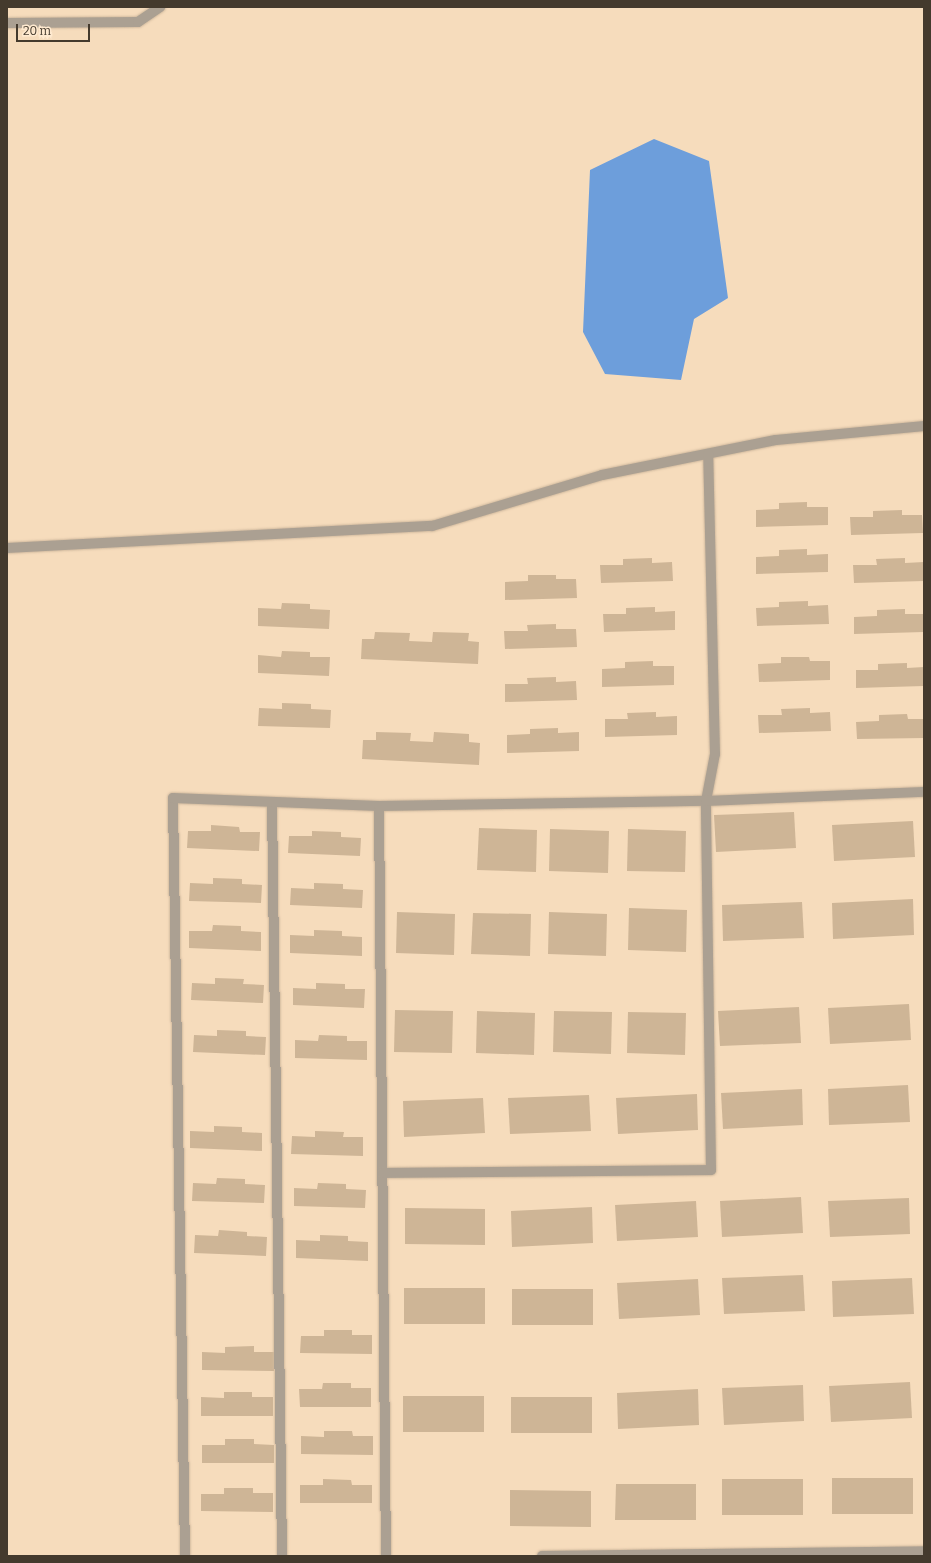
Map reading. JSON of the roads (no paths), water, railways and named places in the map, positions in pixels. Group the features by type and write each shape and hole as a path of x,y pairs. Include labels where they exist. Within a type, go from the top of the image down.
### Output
{"street":[{"path":"7,23 138,22 160,7"},
{"path":"7,548 432,526 602,476 776,440 924,426"},
{"path":"382,1173 711,1170 706,801 715,754 708,454"},
{"path":"185,1556 173,798 379,806 706,801 924,792"},
{"path":"272,802 282,1556"},
{"path":"379,806 386,1556"},
{"path":"542,1556 818,1554 924,1551"}],"water":[{"path":"654,139 709,161 728,298 694,319 681,380 605,374 583,332 590,170"}]}
